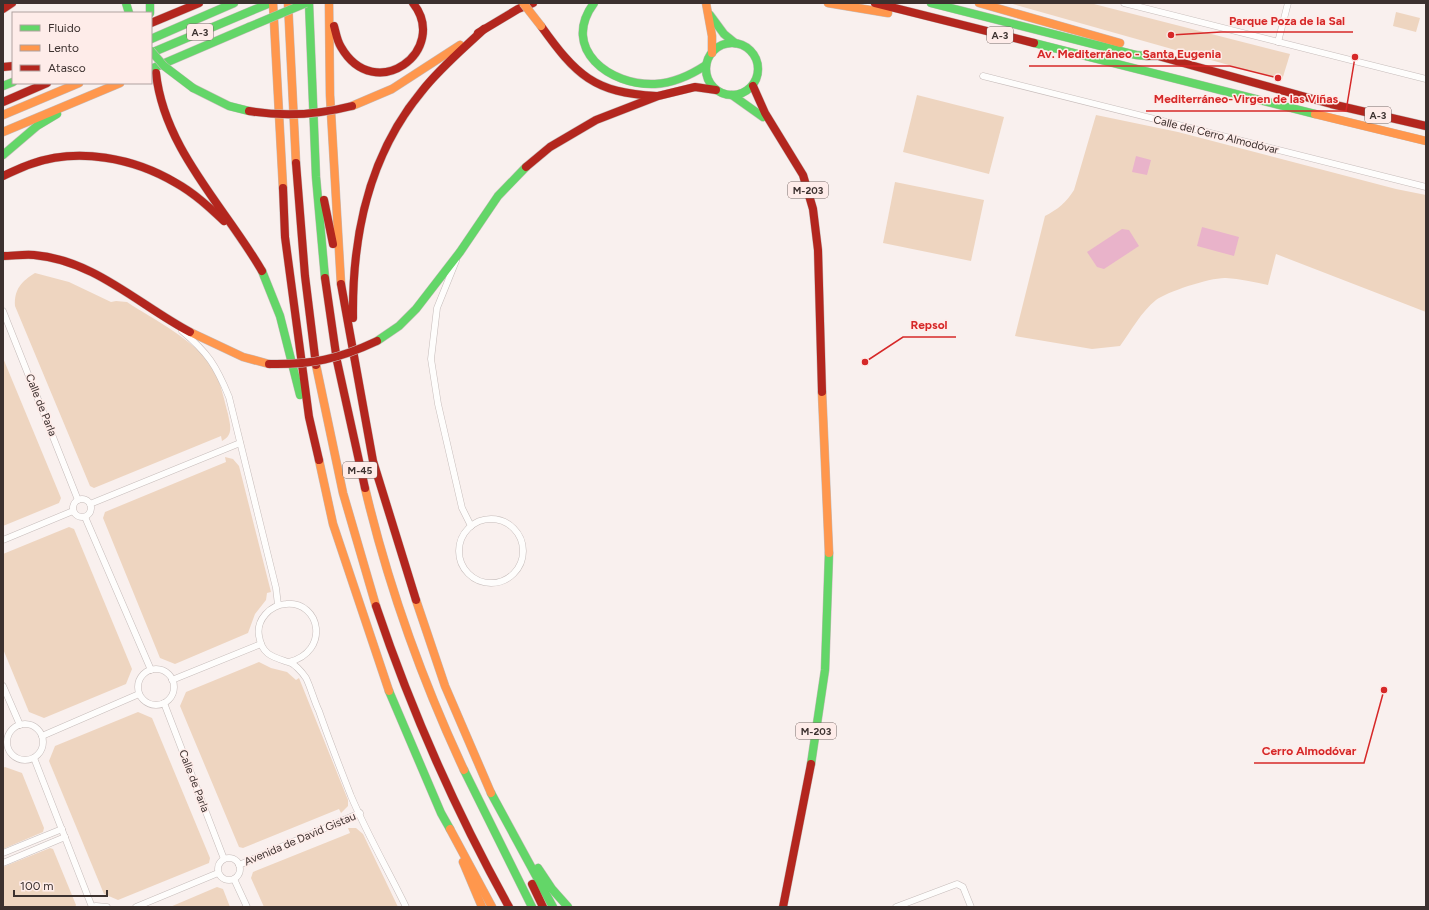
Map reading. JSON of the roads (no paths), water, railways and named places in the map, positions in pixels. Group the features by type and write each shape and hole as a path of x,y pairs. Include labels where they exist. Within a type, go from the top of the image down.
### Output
{"main road":[{"path":"3,9 12,3"},
{"path":"152,23 199,3"},
{"name":"A-3","path":"152,38 234,3"},
{"path":"271,3 285,237 308,400 309,417 333,524 395,707 482,907"},
{"name":"A-3","path":"152,52 271,3"},
{"name":"M-45","path":"288,3 290,90 305,282 319,384 342,489 365,574 410,701 456,807 509,907"},
{"path":"308,3 249,27 153,71 161,102 175,138 197,176 261,270 278,306 290,345 302,404 309,417"},
{"name":"M-45","path":"308,3 317,191 325,284 340,379 363,484 384,559 429,692 476,799 532,907"},
{"path":"330,3 330,95 341,284"},
{"path":"330,3 337,43 345,56 359,68 377,73 392,71 404,66 416,53 422,40 423,24 419,10 413,3"},
{"path":"523,3 569,64 582,76 598,86 616,93 634,96 658,96"},
{"path":"152,53 164,66 193,88 223,103 249,111 281,116 315,115 352,106 392,89 484,29 518,9 533,3"},
{"path":"594,3 584,18 580,35 594,61 606,72 624,79 646,84 672,82 692,75 706,66 712,53 718,47 728,43 735,43"},
{"path":"706,3 712,36 712,53"},
{"path":"828,3 905,16 922,15"},
{"name":"A-3","path":"875,3 1426,141"},
{"name":"A-3","path":"931,3 1136,55 1158,56 1294,94 1426,126"},
{"path":"979,3 1158,56"},
{"path":"708,12 724,34 735,43 748,48 756,58 758,70 753,86 746,91 732,95"},
{"path":"354,364 352,274 357,229 367,192 393,135 414,100 447,63 484,29"},
{"path":"706,66 709,82 716,90"},
{"path":"3,102 45,84"},
{"path":"3,115 77,84"},
{"path":"3,132 118,84"},
{"name":"M-203","path":"753,86 759,104 770,124"},
{"path":"3,256 34,255 70,263 116,284 174,323 219,347 243,357 269,364 301,366 326,362 352,353 377,341 399,326 416,309 460,252 498,196 529,164 550,147 596,120 658,96 695,87 716,90"},
{"path":"285,237 286,155 290,90"},
{"name":"M-203","path":"716,90 732,95 757,111 770,124 786,145 803,176 813,213 818,274 820,353 824,408 829,575 827,636 822,693 783,907"},
{"path":"312,93 325,204 373,461 403,563 445,686 542,907"},
{"path":"3,155 37,126 83,99"},
{"path":"3,176 36,162 63,156 94,156 126,160 164,175 187,190 220,218 241,239"},
{"path":"470,745 520,839 552,889 568,907"},
{"path":"441,813 492,907"},
{"path":"506,822 552,907"}],"street":[{"path":"1124,3 1139,5 1426,79"},
{"path":"1278,42 1288,3"},
{"name":"Calle del Cerro Almodóvar","path":"983,76 1426,187"},
{"path":"460,252 437,308 431,359 438,404 462,508 471,526"},
{"name":"Calle de Parla","path":"3,311 78,500"},
{"path":"174,323 202,348 218,371 229,397 276,588 278,605"},
{"path":"90,504 240,443"},
{"path":"78,500 86,500 90,504 90,511 85,516 79,517 73,511 73,505 78,500"},
{"path":"3,540 73,511"},
{"path":"85,516 151,670"},
{"path":"486,520 502,521 512,526 522,545 523,556 513,575 504,581 493,584 476,580 468,575 459,560 458,550 460,541 471,526 486,520"},
{"path":"292,604 306,610 312,617 316,626 316,636 313,646 307,654 299,659 289,662 272,658 261,644 258,635 261,621 270,610 278,605 292,604"},
{"path":"172,680 261,644"},
{"path":"289,662 306,678 352,797 406,907"},
{"path":"151,670 161,670 172,680 173,690 168,700 164,703 158,705 147,703 139,694 138,682 141,677 151,670"},
{"path":"3,686 20,725"},
{"path":"42,736 139,694"},
{"name":"Calle de Parla","path":"164,703 224,858"},
{"path":"20,725 31,725 36,727 42,736 43,746 41,751 34,758 24,761 19,760 5,751 7,737 14,727 20,725"},
{"path":"34,758 92,907 107,907"},
{"name":"Avenida de David Gistau","path":"239,865 360,813"},
{"path":"3,854 62,829"},
{"path":"3,863 65,837"},
{"path":"224,858 233,859 239,865 240,872 234,879 223,879 218,873 218,865 224,858"},
{"path":"136,907 218,873"},
{"path":"234,879 247,907"},
{"path":"896,907 957,884 964,887 971,907"}],"place":[{"name":"Parque Poza de la Sal","path":"1171,35"},
{"name":"Mediterráneo-Virgen de las Viñas","path":"1355,57"},
{"name":"Av. Mediterráneo - Santa Eugenia","path":"1278,78"},
{"name":"Repsol","path":"865,362"},
{"name":"Cerro Almodóvar","path":"1384,690"}]}
